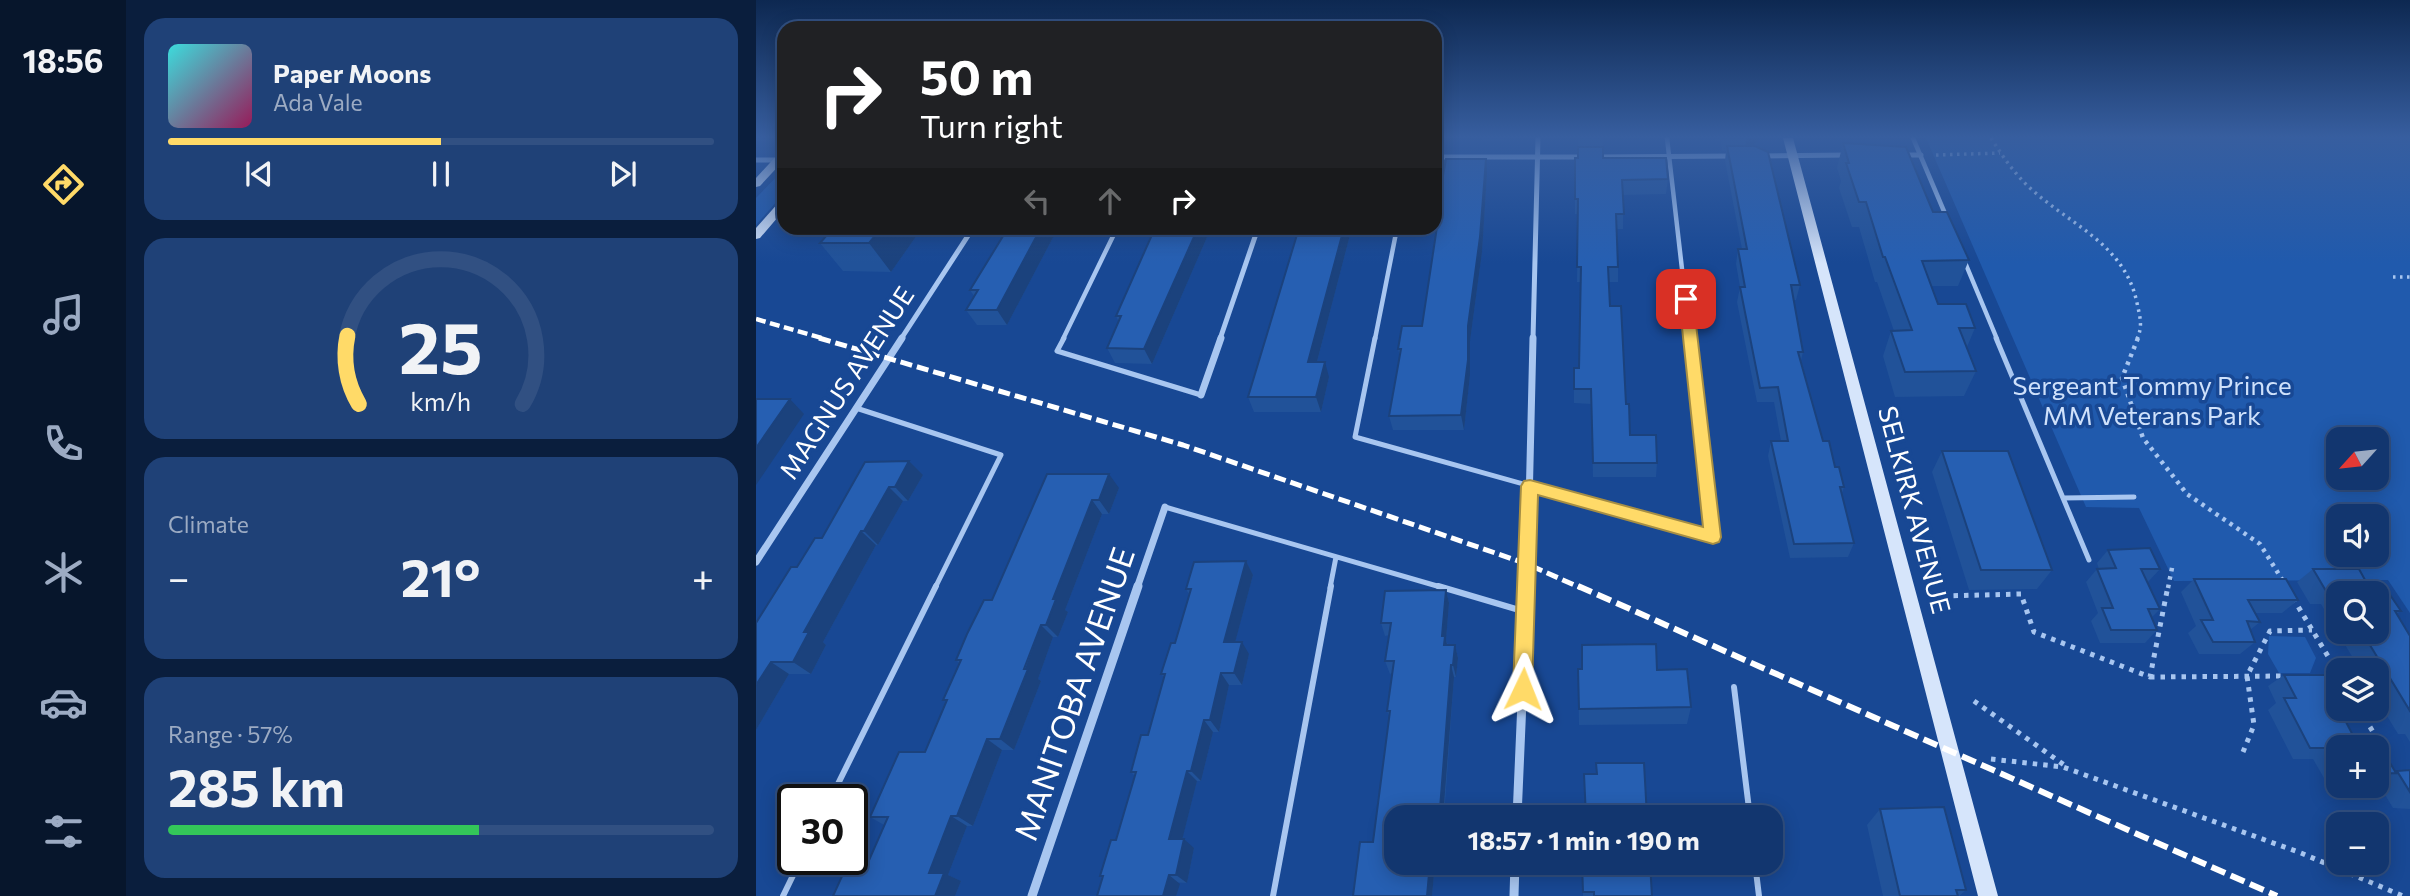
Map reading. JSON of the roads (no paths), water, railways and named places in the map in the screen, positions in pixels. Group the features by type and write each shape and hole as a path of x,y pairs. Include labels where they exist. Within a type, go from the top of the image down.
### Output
{"main road":[{"name":"SELKIRK AVENUE","path":"1800,180 1988,896"},
{"path":"756,235 777,211"}],"street":[{"path":"1518,805 1530,486 1537,180"},
{"name":"MAGNUS AVENUE","path":"756,562 968,235"},
{"path":"1201,395 1256,235"},
{"name":"MANITOBA AVENUE","path":"1032,896 1165,508"},
{"path":"1514,896 1515,875"}],"lane":[{"path":"1396,235 1355,437 1713,537 1673,180"},
{"path":"1931,180 1951,229"},
{"path":"1114,235 1057,351 1201,395"},
{"path":"1962,254 2089,560"},
{"path":"838,784 1001,456 856,408"},
{"path":"2063,498 2134,497"},
{"path":"1165,508 1526,612"},
{"path":"1273,896 1336,557"},
{"path":"1734,687 1749,805"},
{"path":"783,896 793,875"},
{"path":"1756,875 1759,896"}],"railway":[{"path":"756,319 825,339"},
{"path":"819,338 1183,445 1527,564 1581,588"},
{"path":"1578,586 2277,896"}],"park label":[{"name":"Sergeant Tommy Prince MM Veterans Park","path":"2152,401"}]}
